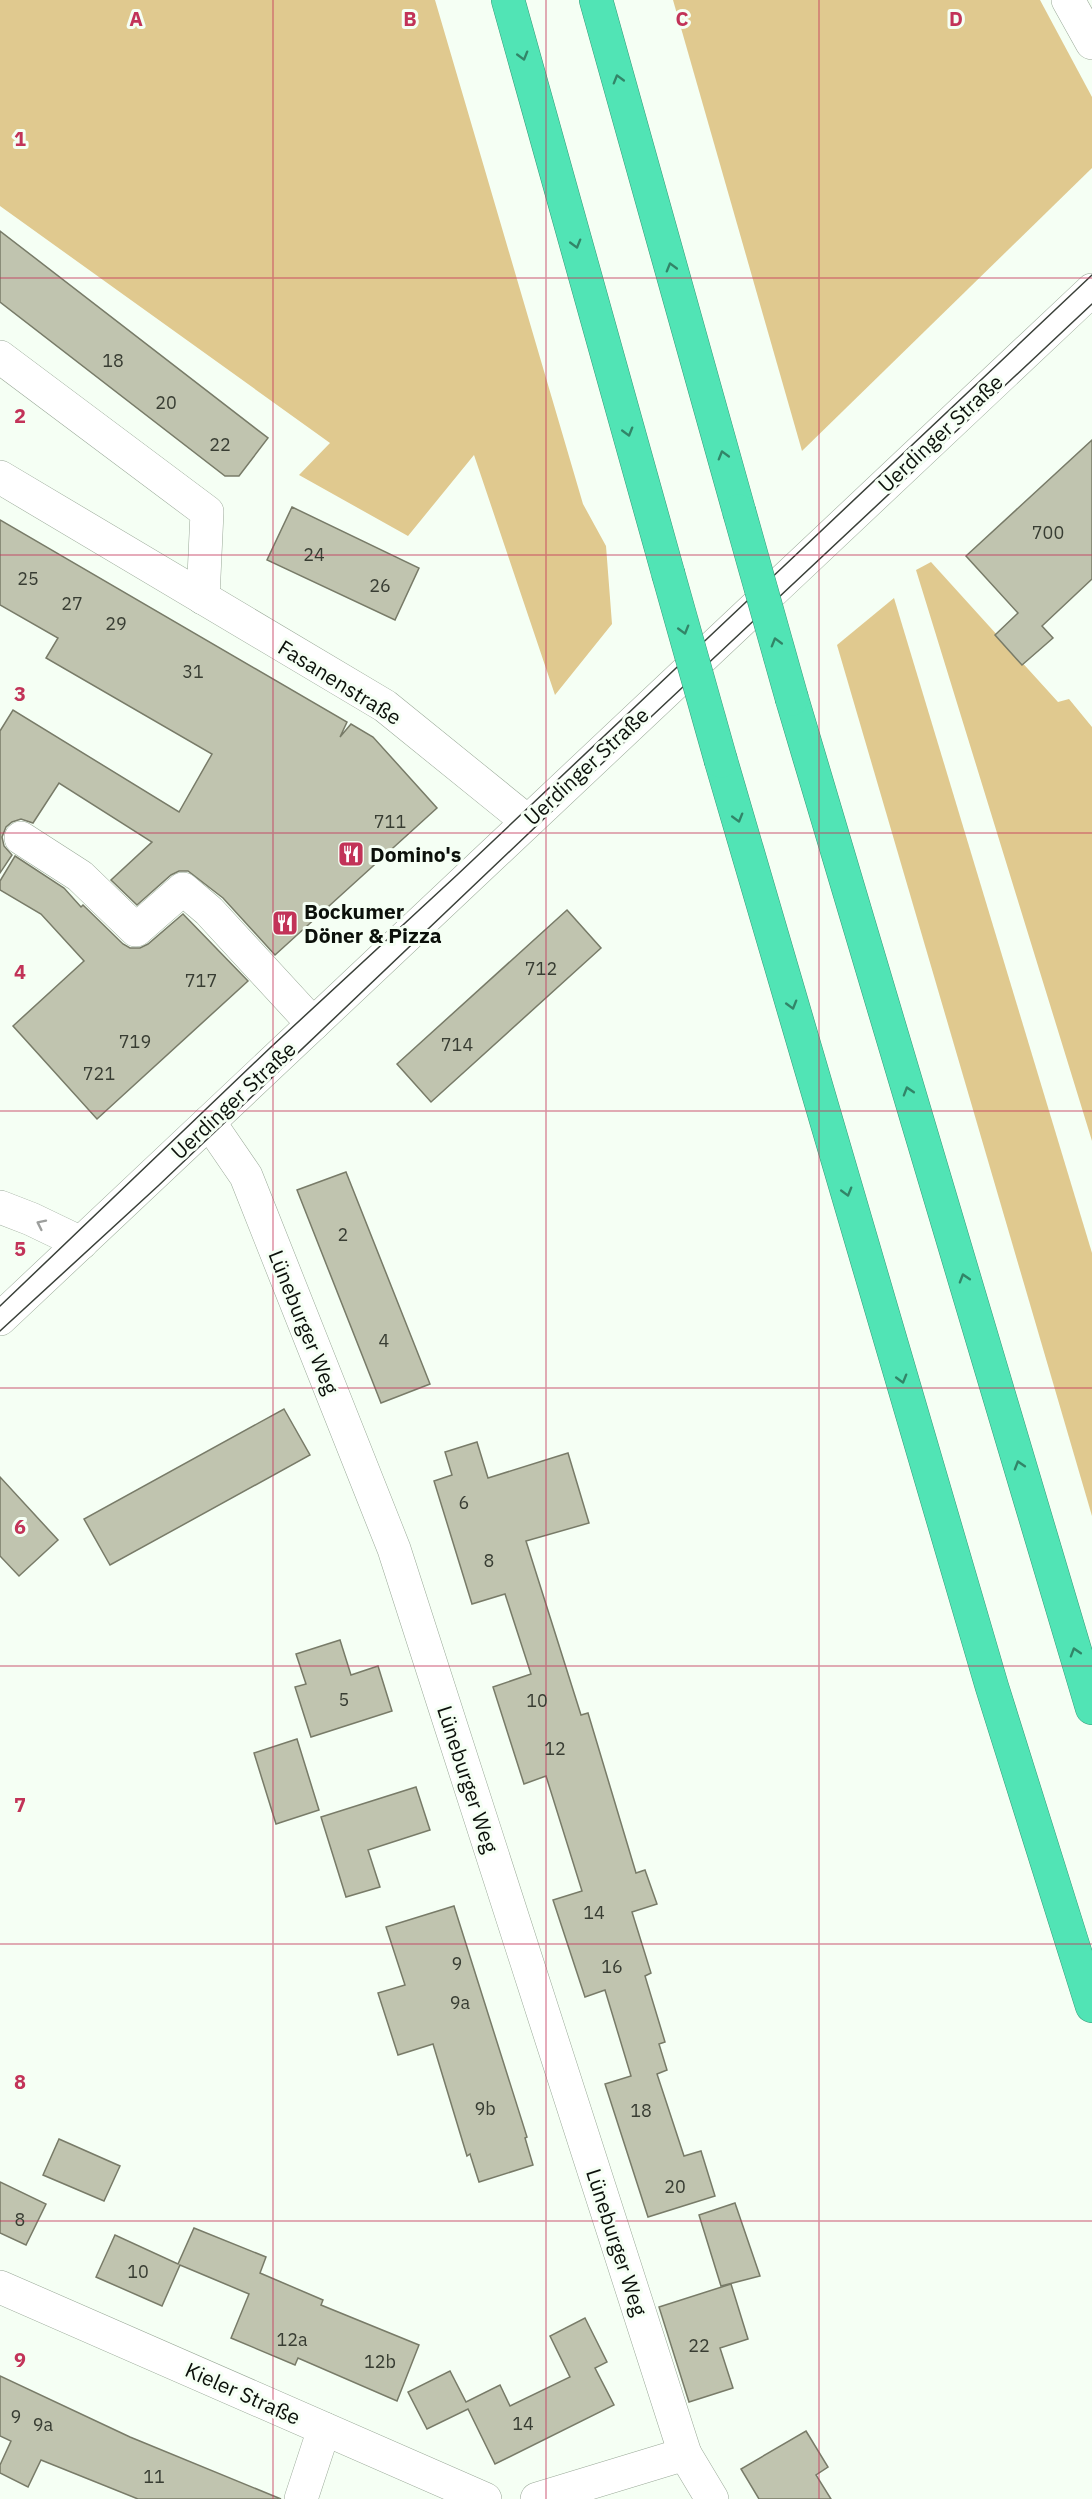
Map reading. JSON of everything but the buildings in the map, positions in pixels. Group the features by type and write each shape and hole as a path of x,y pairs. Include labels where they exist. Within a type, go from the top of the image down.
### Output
{"highway":[{"path":"508,0 721,762 992,1687 1092,2006"},
{"path":"596,0 792,699 1092,1708"}],"street":[{"path":"1068,0 1092,43"},
{"name":"Uerdinger Straße","path":"0,1319 1092,290"},
{"path":"0,357 207,512 203,598"},
{"name":"Fasanenstraße","path":"0,477 385,706 527,821"},
{"path":"21,838 80,876 136,930 183,889 209,910 313,1024"},
{"name":"Lüneburger Weg","path":"209,1122 246,1176 394,1549 685,2454"},
{"path":"0,1208 31,1219 81,1243"},
{"name":"Kieler Straße","path":"0,2287 485,2499"},
{"path":"301,2499 324,2429"},
{"path":"537,2499 685,2454 712,2499"}],"shaded area":[{"path":"0,0 435,0 583,504 606,546 612,624 555,695 474,455 408,536 299,475 330,443 0,206"},
{"path":"673,0 1040,0 1092,97 1092,168 802,451"},
{"path":"931,562 1058,702 1069,699 1092,727 1092,1141 916,570"},
{"path":"894,598 1092,1253 1092,1516 837,645"}],"tram line":[{"path":"0,1306 271,1047 457,875 1092,275"},
{"path":"0,1331 158,1186 653,715 1092,304"}],"place":[{"name":"Domino's","path":"351,854"},
{"name":"Bockumer Döner & Pizza","path":"285,923"}]}
